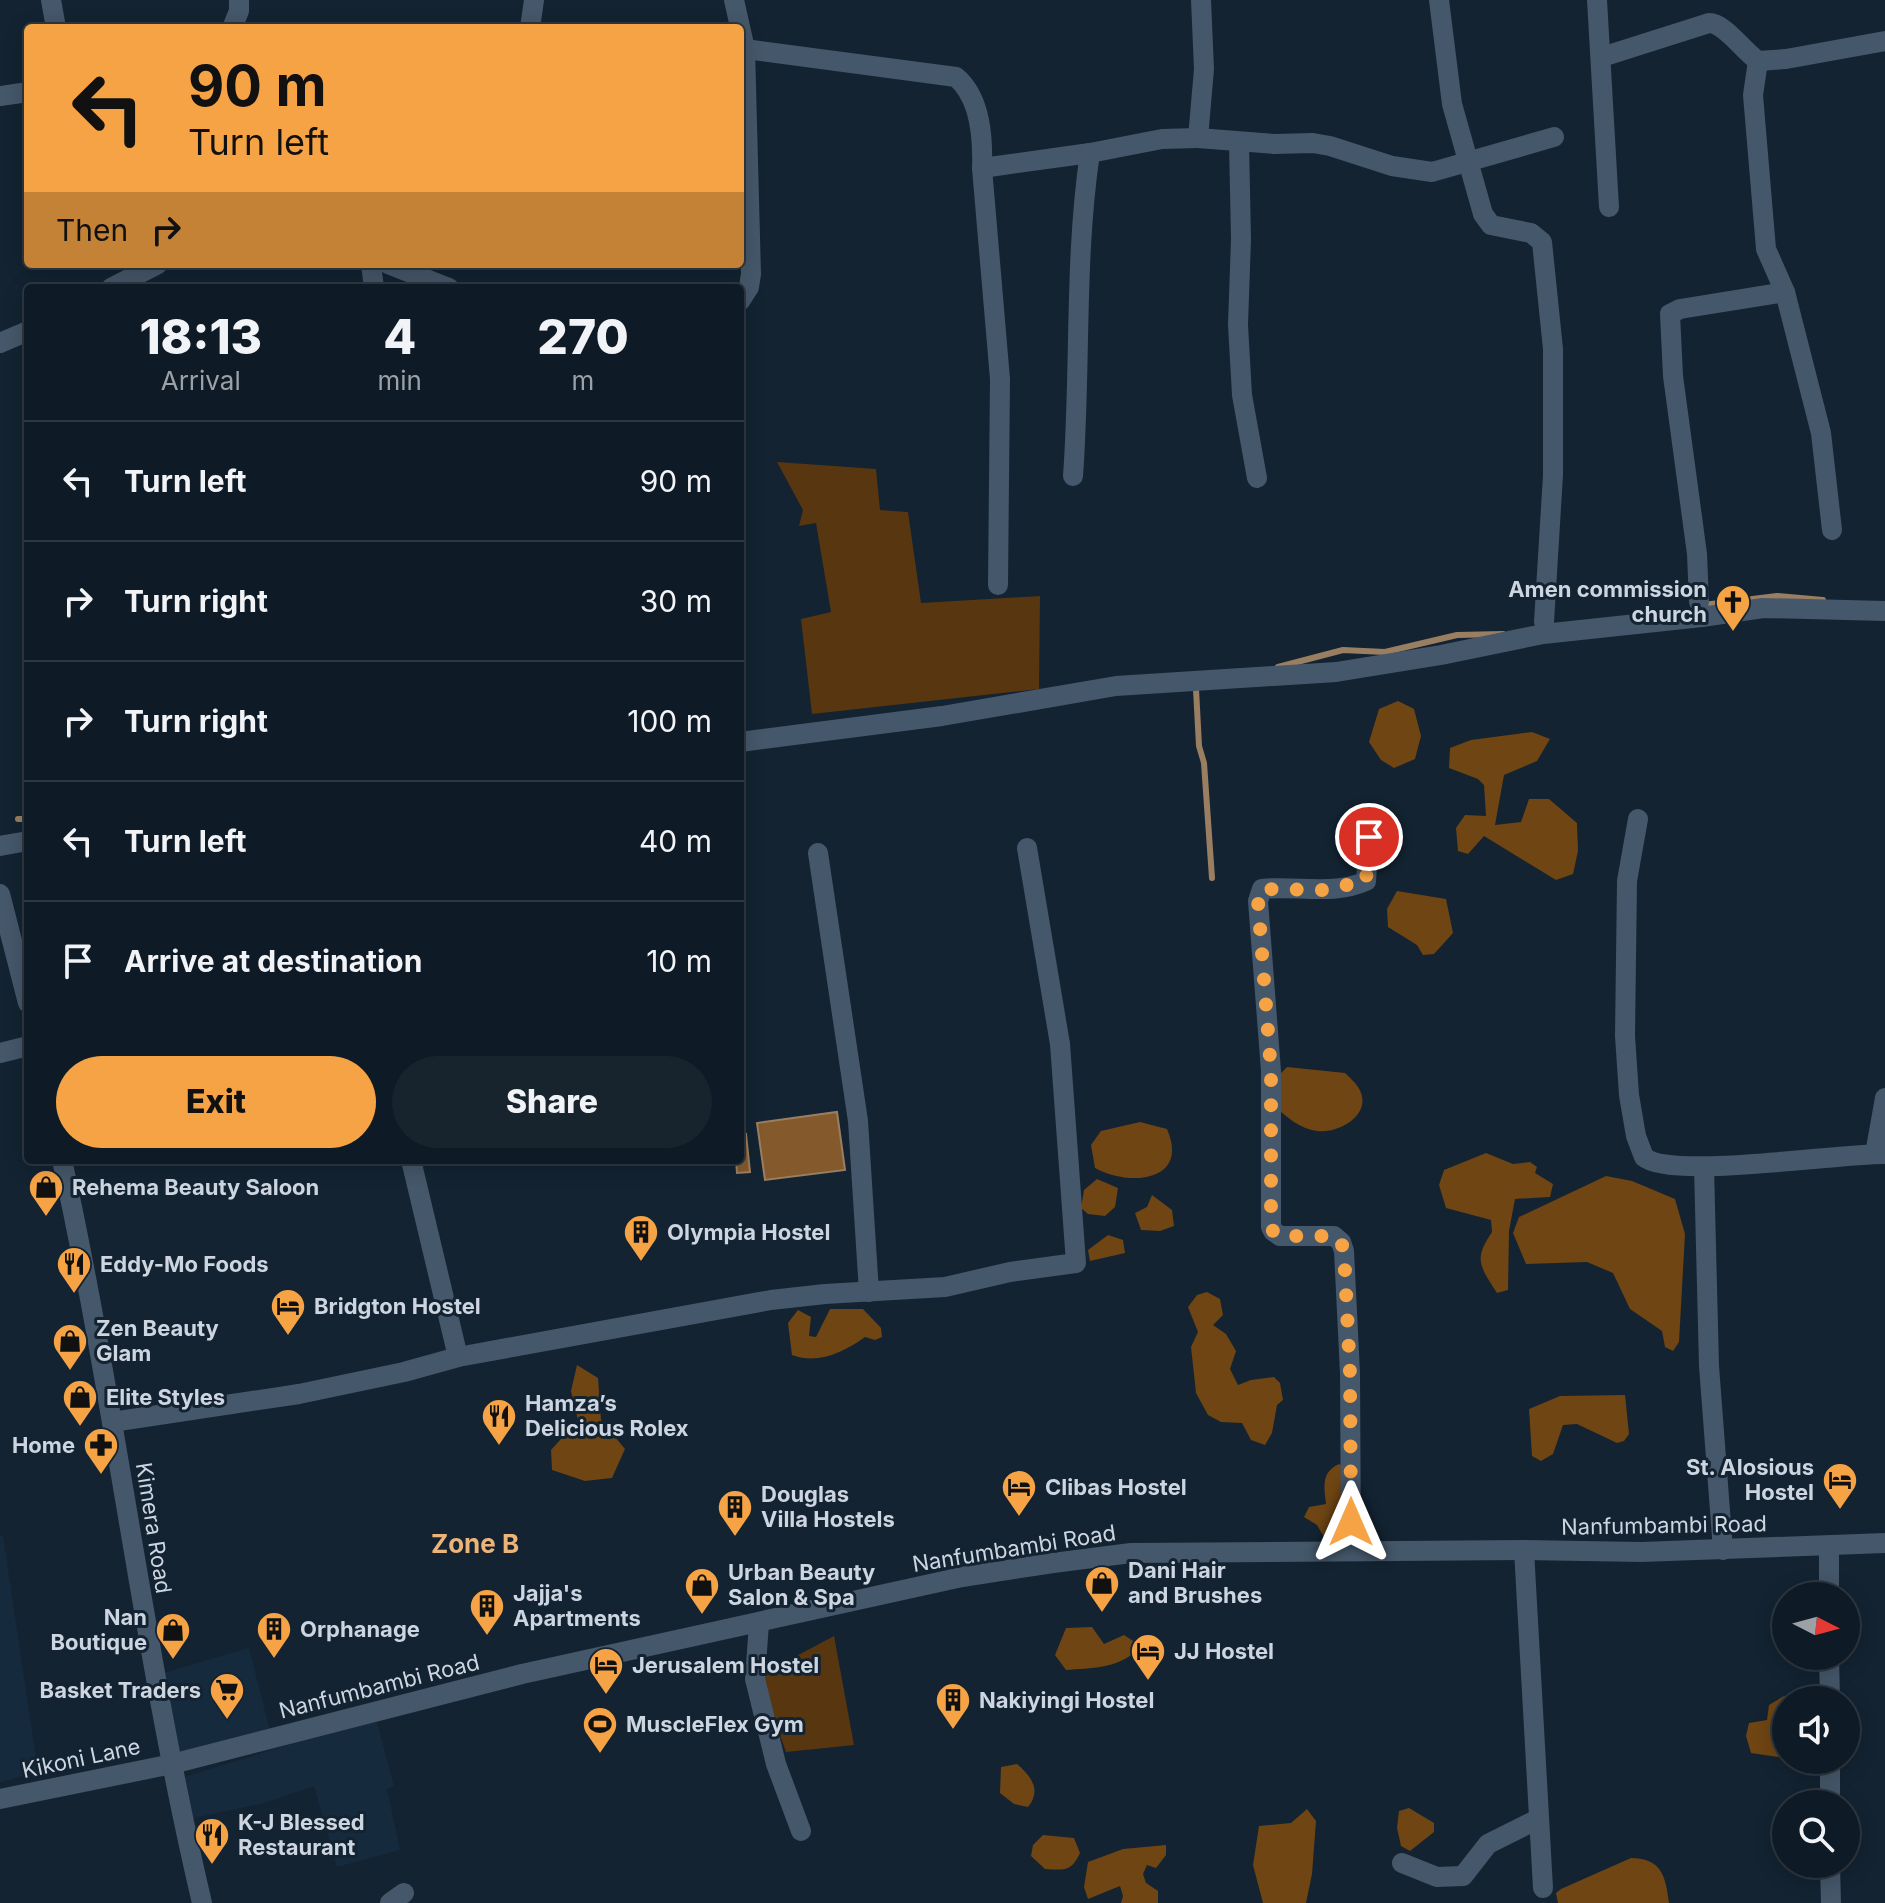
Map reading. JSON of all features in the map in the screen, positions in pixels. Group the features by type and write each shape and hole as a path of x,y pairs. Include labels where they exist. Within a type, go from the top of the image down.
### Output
{"street":[{"path":"51,0 55,24"},
{"path":"234,24 239,0"},
{"path":"531,24 534,0"},
{"path":"734,0 739,24"},
{"path":"1198,138 1204,69 1201,0"},
{"path":"1439,0 1452,104 1467,164 1488,222 1500,228 1531,233 1542,242 1553,349 1553,475 1544,622"},
{"path":"1597,0 1609,207"},
{"path":"1602,57 1709,23 1724,27 1732,40 1758,61 1885,41"},
{"path":"744,45 751,274 744,295"},
{"path":"745,49 956,77 969,92 978,119 1000,379 998,585"},
{"path":"1758,61 1753,95 1766,249 1785,292 1821,433 1832,530"},
{"path":"0,96 24,93"},
{"path":"982,168 1162,139 1198,138 1313,143 1392,166 1432,172 1554,137"},
{"path":"1239,142 1239,353 1242,395 1257,478"},
{"path":"1073,476 1078,407 1082,209 1090,153"},
{"path":"119,284 150,268"},
{"path":"398,268 439,284"},
{"path":"1699,602 1697,554 1673,376 1670,314 1680,309 1785,292"},
{"path":"0,343 24,333"},
{"path":"744,741 942,716 1116,686 1336,672 1543,634 1763,608 1885,611"},
{"path":"1638,819 1627,881 1625,1036 1629,1095 1636,1136 1648,1161 1704,1167 1880,1154 1885,1098"},
{"path":"1351,1551 1350,1373 1344,1251 1341,1242 1334,1236 1280,1236 1271,1227 1271,1071 1258,901 1262,889 1322,890 1366,881 1369,837"},
{"path":"0,846 24,842"},
{"path":"112,1422 299,1394 458,1357 771,1300 945,1287 1010,1272 1076,1263 1060,1044 1027,848"},
{"path":"818,853 858,1121 869,1292"},
{"path":"0,894 24,987"},
{"path":"0,1053 24,1047"},
{"name":"Kimera Road","path":"63,1164 85,1263 152,1663 202,1903"},
{"path":"412,1164 458,1357"},
{"path":"1704,1167 1709,1366 1723,1550"},
{"name":"Nanfumbambi Road","path":"172,1764 522,1674 962,1577 1131,1553 1641,1552 1885,1543"},
{"path":"1829,1546 1829,1582"},
{"path":"1524,1550 1543,1888"},
{"path":"759,1623 755,1679 776,1764 801,1831"},
{"name":"Kikoni Lane","path":"0,1799 172,1764"},
{"path":"1402,1863 1437,1877 1463,1876 1488,1844 1538,1819"},
{"path":"1830,1878 1831,1903"}],"shaded area":[{"path":"777,462 876,469 880,510 908,512 921,603 1040,596 1039,689 812,714 801,619 831,612 816,523 799,526 803,510"},
{"path":"1398,701 1414,709 1421,736 1415,759 1394,768 1381,760 1369,742 1379,709"},
{"path":"1532,732 1550,739 1537,761 1504,775 1495,825 1521,822 1529,799 1549,799 1577,823 1578,851 1573,874 1556,880 1484,836 1468,854 1458,851 1456,828 1465,815 1486,816 1484,785 1478,779 1449,768 1450,748 1471,740"},
{"path":"1397,891 1446,899 1453,933 1434,954 1423,955 1417,945 1388,927 1387,909"},
{"path":"1287,1067 1345,1073 1357,1085 1362,1096 1359,1113 1345,1125 1326,1131 1311,1130 1294,1122 1274,1106 1274,1080"},
{"path":"837,1112 845,1170 765,1180 757,1123"},
{"path":"1140,1122 1167,1129 1172,1147 1170,1160 1163,1170 1139,1178 1109,1174 1095,1168 1091,1145 1101,1131"},
{"path":"744,1134 750,1172 737,1173 736,1164 744,1164"},
{"path":"1486,1153 1513,1164 1530,1162 1537,1167 1535,1173 1553,1184 1550,1197 1515,1199 1509,1231 1508,1290 1497,1293 1481,1263 1482,1250 1492,1232 1491,1220 1446,1208 1439,1185 1444,1170"},
{"path":"1606,1176 1632,1181 1675,1199 1685,1234 1679,1342 1673,1351 1665,1347 1662,1331 1630,1309 1613,1273 1587,1262 1526,1264 1513,1233 1519,1217"},
{"path":"1097,1179 1118,1188 1115,1207 1105,1216 1088,1214 1081,1208 1084,1190"},
{"path":"1152,1195 1172,1210 1174,1226 1160,1231 1141,1230 1135,1213 1147,1207"},
{"path":"1108,1235 1123,1240 1125,1253 1090,1261 1088,1250"},
{"path":"1207,1292 1220,1299 1223,1315 1213,1325 1226,1334 1236,1351 1230,1369 1238,1385 1274,1377 1280,1383 1283,1400 1277,1405 1272,1433 1265,1445 1251,1440 1242,1423 1221,1422 1208,1415 1196,1393 1191,1347 1198,1332 1188,1307 1197,1295"},
{"path":"830,1309 863,1309 881,1328 882,1337 875,1340 865,1337 840,1352 821,1358 792,1355 788,1323 798,1310 811,1317 809,1336 816,1337"},
{"path":"577,1365 598,1378 601,1420 625,1449 612,1478 585,1481 552,1470 551,1450 578,1420 571,1391"},
{"path":"1625,1395 1629,1434 1624,1441 1617,1443 1577,1424 1563,1425 1553,1454 1541,1461 1532,1456 1529,1409 1560,1396"},
{"path":"1339,1464 1348,1469 1347,1526 1338,1537 1324,1537 1317,1525 1304,1517 1309,1507 1326,1504 1326,1476"},
{"path":"0,1536 3,1536 38,1772 0,1782"},
{"path":"1092,1627 1104,1644 1124,1635 1133,1641 1136,1651 1112,1664 1066,1670 1055,1655 1066,1628"},
{"path":"834,1636 854,1745 786,1752 759,1676"},
{"path":"249,1648 270,1731 176,1757 160,1674"},
{"path":"1772,1703 1772,1756 1751,1753 1746,1736 1749,1723 1767,1720"},
{"path":"377,1722 394,1786 387,1789 400,1850 337,1867 314,1786 264,1803 189,1819 178,1779 303,1740"},
{"path":"1017,1764 1033,1784 1034,1795 1028,1807 1014,1804 1000,1793 1001,1767"},
{"path":"1409,1808 1434,1823 1434,1832 1410,1851 1401,1846 1397,1828 1399,1811"},
{"path":"1307,1809 1316,1821 1312,1874 1306,1903 1263,1903 1253,1865 1259,1826 1291,1823"},
{"path":"1043,1835 1074,1838 1080,1853 1074,1864 1062,1869 1045,1869 1031,1856 1033,1845"},
{"path":"1166,1845 1166,1855 1156,1868 1147,1865 1143,1874 1146,1883 1158,1891 1158,1903 1121,1903 1123,1896 1120,1886 1088,1899 1084,1887 1088,1862 1123,1849"},
{"path":"1631,1858 1656,1865 1666,1884 1669,1903 1558,1903 1556,1893 1561,1889"}],"waterway":[{"path":"1703,605 1777,596 1823,600"},
{"path":"1278,667 1343,650 1385,652 1457,635 1503,634"},
{"path":"1196,689 1212,878"},
{"path":"18,819 24,819"}],"place":[{"name":"Amen commission church","path":"1733,633"},
{"name":"Rehema Beauty Saloon","path":"46,1218"},
{"name":"Olympia Hostel","path":"641,1263"},
{"name":"Eddy-Mo Foods","path":"74,1295"},
{"name":"Bridgton Hostel","path":"288,1337"},
{"name":"Zen Beauty Glam","path":"70,1372"},
{"name":"Elite Styles","path":"80,1428"},
{"name":"Hamza’s Delicious Rolex","path":"499,1447"},
{"name":"Home","path":"101,1476"},
{"name":"St. Alosious Hostel","path":"1840,1511"},
{"name":"Clibas Hostel","path":"1019,1518"},
{"name":"Douglas Villa Hostels","path":"735,1538"},
{"name":"Dani Hair and Brushes","path":"1102,1614"},
{"name":"Urban Beauty Salon & Spa","path":"702,1616"},
{"name":"Jajja's Apartments","path":"487,1637"},
{"name":"Orphanage","path":"274,1660"},
{"name":"Nan Boutique","path":"173,1661"},
{"name":"JJ Hostel","path":"1148,1682"},
{"name":"Jerusalem Hostel","path":"606,1696"},
{"name":"Basket Traders","path":"227,1721"},
{"name":"Nakiyingi Hostel","path":"953,1731"},
{"name":"MuscleFlex Gym","path":"600,1755"},
{"name":"K-J Blessed Restaurant","path":"212,1866"}],"district":[{"name":"Zone B","path":"475,1544"}],"route":[{"path":"1351,1522 1350,1373 1344,1251 1341,1242 1334,1236 1280,1236 1271,1227 1271,1071 1258,894 1262,889 1270,888 1322,890 1366,881 1369,837"}]}
